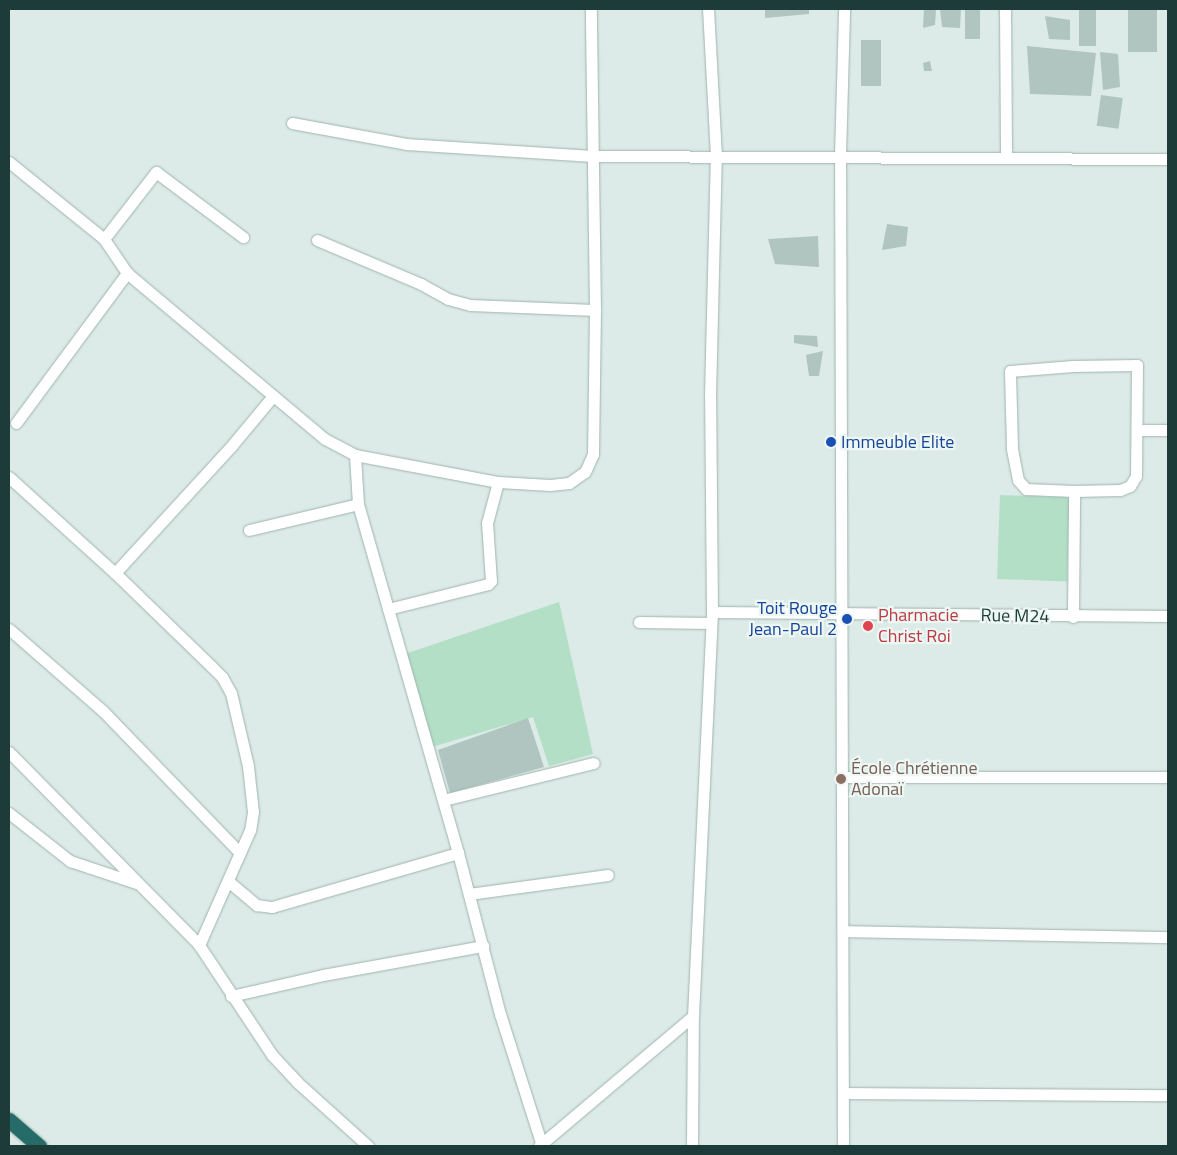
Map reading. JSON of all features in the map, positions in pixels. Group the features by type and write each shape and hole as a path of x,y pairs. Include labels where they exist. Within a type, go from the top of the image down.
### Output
{"highway":[{"path":"9,1120 39,1146"}],"street":[{"path":"9,162 104,239 127,274 324,439 355,455 498,482 569,483 585,472 593,454 595,310 591,9"},
{"path":"692,1146 693,1016 711,617 710,396 716,156 708,9"},
{"path":"843,1146 840,156 844,9"},
{"path":"1005,9 1006,158"},
{"path":"292,123 406,144 593,156 1168,159"},
{"path":"104,239 156,172 243,237"},
{"path":"317,240 421,284 448,299 470,306 595,310"},
{"path":"16,423 127,274"},
{"path":"1135,364 1138,366 1138,430 1136,476 1130,486 1120,490 1074,491 1026,488 1018,480 1012,448 1010,372 1135,364"},
{"path":"116,573 233,444 273,396"},
{"path":"1138,430 1168,430"},
{"path":"355,455 358,504 458,853 500,1014 541,1146 693,1016"},
{"path":"9,477 116,573 222,677 231,693 248,766 253,812 250,830 198,945"},
{"path":"388,609 488,584 491,581 487,523 498,482"},
{"path":"1073,617 1074,491"},
{"path":"249,530 358,504"},
{"name":"Rue M24","path":"639,622 711,617 842,614 1073,617 1168,616"},
{"path":"9,629 103,711 240,853"},
{"path":"9,752 198,945 272,1055 297,1082 368,1146"},
{"path":"443,800 594,763"},
{"path":"843,777 1168,777"},
{"path":"9,813 70,861 138,884"},
{"path":"228,881 257,905 272,907 286,905 458,853"},
{"path":"469,894 608,876"},
{"path":"843,931 1168,937"},
{"path":"231,996 322,975 483,946"},
{"path":"843,1093 1168,1096"}],"green space":[{"path":"1000,495 1070,497 1067,581 997,579"},
{"path":"559,602 593,754 549,766 533,717 432,747 405,654"}],"building":[{"path":"765,9 809,9 809,14 765,18"},
{"path":"924,9 936,10 935,25 923,28"},
{"path":"940,9 961,9 960,28 942,27"},
{"path":"965,9 980,9 980,39 965,39"},
{"path":"1128,9 1157,9 1157,52 1128,52"},
{"path":"1079,10 1096,10 1096,46 1079,46"},
{"path":"1045,16 1070,20 1070,40 1049,39"},
{"path":"861,40 881,40 881,86 861,86"},
{"path":"1027,46 1096,53 1091,96 1030,94"},
{"path":"1100,52 1118,54 1120,87 1103,90"},
{"path":"930,61 932,71 924,71 923,63"},
{"path":"1101,95 1123,98 1118,129 1097,126"},
{"path":"887,224 908,227 906,246 882,250"},
{"path":"818,236 819,267 775,264 768,239"},
{"path":"794,335 817,336 818,347 794,343"},
{"path":"823,351 819,376 809,376 806,355"},
{"path":"528,718 544,767 450,793 438,750"}],"place":[{"name":"Immeuble Elite","path":"831,442"},
{"name":"Toit Rouge Jean-Paul 2","path":"847,619"},
{"name":"Pharmacie Christ Roi","path":"868,626"},
{"name":"École Chrétienne Adonaï","path":"841,779"}]}
